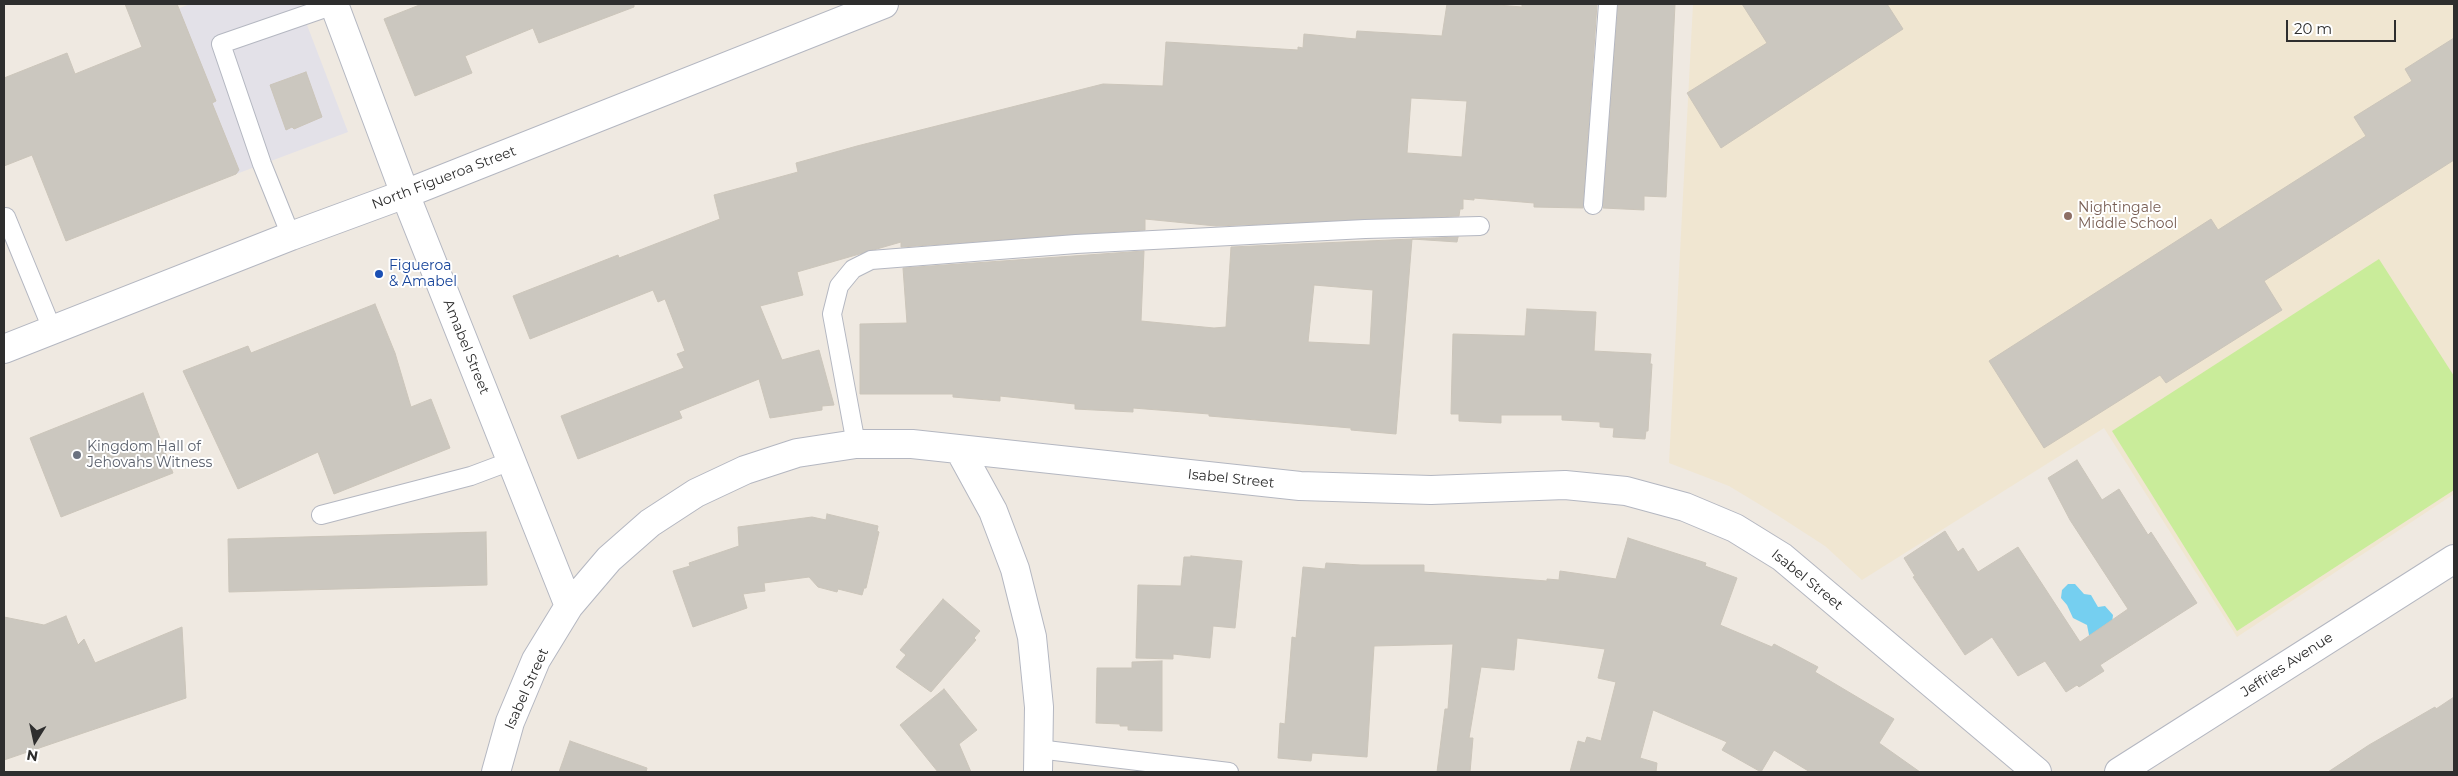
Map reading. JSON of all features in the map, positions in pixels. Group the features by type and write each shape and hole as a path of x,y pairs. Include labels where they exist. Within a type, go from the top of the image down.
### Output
{"street":[{"name":"Amabel Street","path":"334,4 405,194 569,606"},
{"name":"North Figueroa Street","path":"4,348 291,236 405,194 884,4"},
{"name":"Isabel Street","path":"496,772 510,722 536,660 569,606 609,559 650,523 696,493 745,470 797,453 856,444 912,444 1300,486 1431,490 1565,485 1626,491 1685,507 1735,528 1782,557 2037,772"},
{"path":"959,449 993,512 1015,569 1032,637 1039,707 1038,761"},
{"name":"Jeffries Avenue","path":"2119,772 2454,559"}],"lane":[{"path":"291,236 262,164 221,44 334,4"},
{"path":"1593,205 1608,4"},
{"path":"4,218 6,217 52,329"},
{"path":"856,444 832,314 839,286 852,269 871,260 1076,244 1366,229 1480,226"},
{"path":"321,515 471,476 511,460"},
{"path":"1038,761 1229,772"}],"shaded area":[{"path":"190,4 299,4 348,132 199,188 133,26"},
{"name":"Nightingale Middle School","path":"1693,4 2454,4 2454,494 2237,637 2104,428 1862,580 1825,546 1777,515 1729,486 1669,463"}],"green space":[{"path":"2379,259 2454,376 2454,490 2237,631 2112,431"}],"water":[{"path":"2068,584 2075,584 2084,594 2091,595 2098,607 2105,606 2113,615 2112,623 2092,639 2087,625 2073,618 2067,605 2061,598 2062,590"}],"building":[{"path":"125,4 177,4 216,101 212,103 239,170 236,174 66,241 32,155 4,166 4,78 67,53 75,74 142,47"},
{"path":"422,4 634,4 634,7 539,43 533,28 465,56 472,73 415,96 384,19"},
{"path":"1447,4 1486,4 1522,7 1522,4 1597,4 1583,208 1534,207 1534,203 1474,198 1474,200 1463,199 1463,209 1460,209 1459,216 1216,226 1145,219 1145,230 901,247 901,242 797,272 803,295 760,306 782,360 819,350 834,405 822,406 822,410 770,418 759,379 679,411 682,418 578,459 561,416 684,368 677,354 685,351 665,299 658,302 653,290 530,339 513,296 618,255 619,258 720,219 714,195 798,172 796,163 1103,84 1163,86 1166,42 1298,50 1298,47 1303,48 1304,34 1356,39 1357,31 1442,36","holes":["1411,98 1467,101 1462,157 1407,153"]},
{"path":"1618,4 1675,4 1666,197 1644,196 1644,210 1603,208"},
{"path":"1742,4 1887,4 1903,29 1721,148 1687,93 1767,43"},
{"path":"2454,38 2454,160 2264,281 2282,310 2166,383 2160,375 2044,448 1989,361 2211,219 2218,230 2366,136 2354,117 2412,81 2405,69"},
{"path":"306,72 322,117 294,129 292,127 286,130 270,85"},
{"path":"1458,237 1457,242 1412,239"},
{"path":"1412,239 1396,434 1351,430 1351,428 1133,408 1133,412 1075,409 1075,404 1000,396 1000,401 953,397 953,394 860,394 860,324 907,323 903,268 1144,251 1141,321 1214,328 1226,327 1231,247","holes":["1314,285 1373,290 1370,345 1308,342"]},
{"path":"375,304 395,353 411,407 431,399 450,448 334,494 318,452 238,489 183,371 248,346 251,353"},
{"path":"1527,309 1596,312 1594,351 1651,354 1648,431 1646,431 1645,439 1613,437 1614,428 1600,427 1600,422 1562,420 1562,415 1501,415 1501,423 1459,421 1459,414 1451,414 1453,334 1525,336"},
{"name":"Kingdom Hall of Jehovahs Witness","path":"143,393 173,473 61,517 30,438"},
{"path":"2077,460 2102,500 2119,489 2148,535 2151,532 2197,603 2100,665 2104,671 2079,687 2077,685 2066,692 2045,661 2018,676 1992,637 1965,655 1913,577 1915,576 1904,558 1945,531 1958,552 1963,548 1978,572 2018,547 2080,642 2128,609 2070,520 2048,478"},
{"path":"827,514 878,526 877,531 879,532 866,588 864,588 862,595 838,589 837,592 818,587 809,577 764,583 765,591 743,594 747,608 693,627 673,571 690,566 689,563 739,546 738,527 812,517 826,520"},
{"path":"486,532 487,585 229,592 228,539"},
{"path":"1628,538 1706,563 1705,566 1737,578 1720,625 1772,647 1774,644 1818,667 1815,672 1894,719 1879,743 1920,772 1810,772 1774,750 1761,772 1722,750 1727,742 1653,710 1640,758 1657,763 1656,772 1570,772 1578,741 1585,743 1587,737 1601,741 1616,682 1598,678 1605,649 1517,638 1514,670 1481,667 1469,738 1473,738 1470,772 1437,772 1445,709 1448,709 1453,644 1374,646 1367,757 1312,753 1311,761 1278,758 1280,723 1285,724 1292,637 1296,638 1303,567 1325,569 1326,563 1424,565 1424,572 1547,581 1547,579 1559,580 1560,571 1616,579"},
{"path":"1184,557 1242,561 1235,628 1213,626 1210,658 1173,654 1173,659 1136,658 1138,585 1181,586"},
{"path":"943,599 980,631 974,638 976,640 931,692 896,667 906,655 900,650"},
{"path":"66,616 78,645 84,639 95,663 182,627 186,698 4,760 4,617 44,625"},
{"path":"1162,661 1162,731 1128,730 1128,726 1120,726 1120,724 1096,723 1097,668 1132,668 1132,662"},
{"path":"944,689 977,730 959,744 971,772 938,772 900,725"},
{"path":"2454,697 2454,772 2328,772 2369,745 2435,707 2436,709"},
{"path":"570,741 647,768 646,772 559,772"}],"place":[{"name":"Nightingale Middle School","path":"2068,216"},
{"name":"Figueroa & Amabel","path":"379,274"},
{"name":"Kingdom Hall of Jehovahs Witness","path":"77,455"}]}
